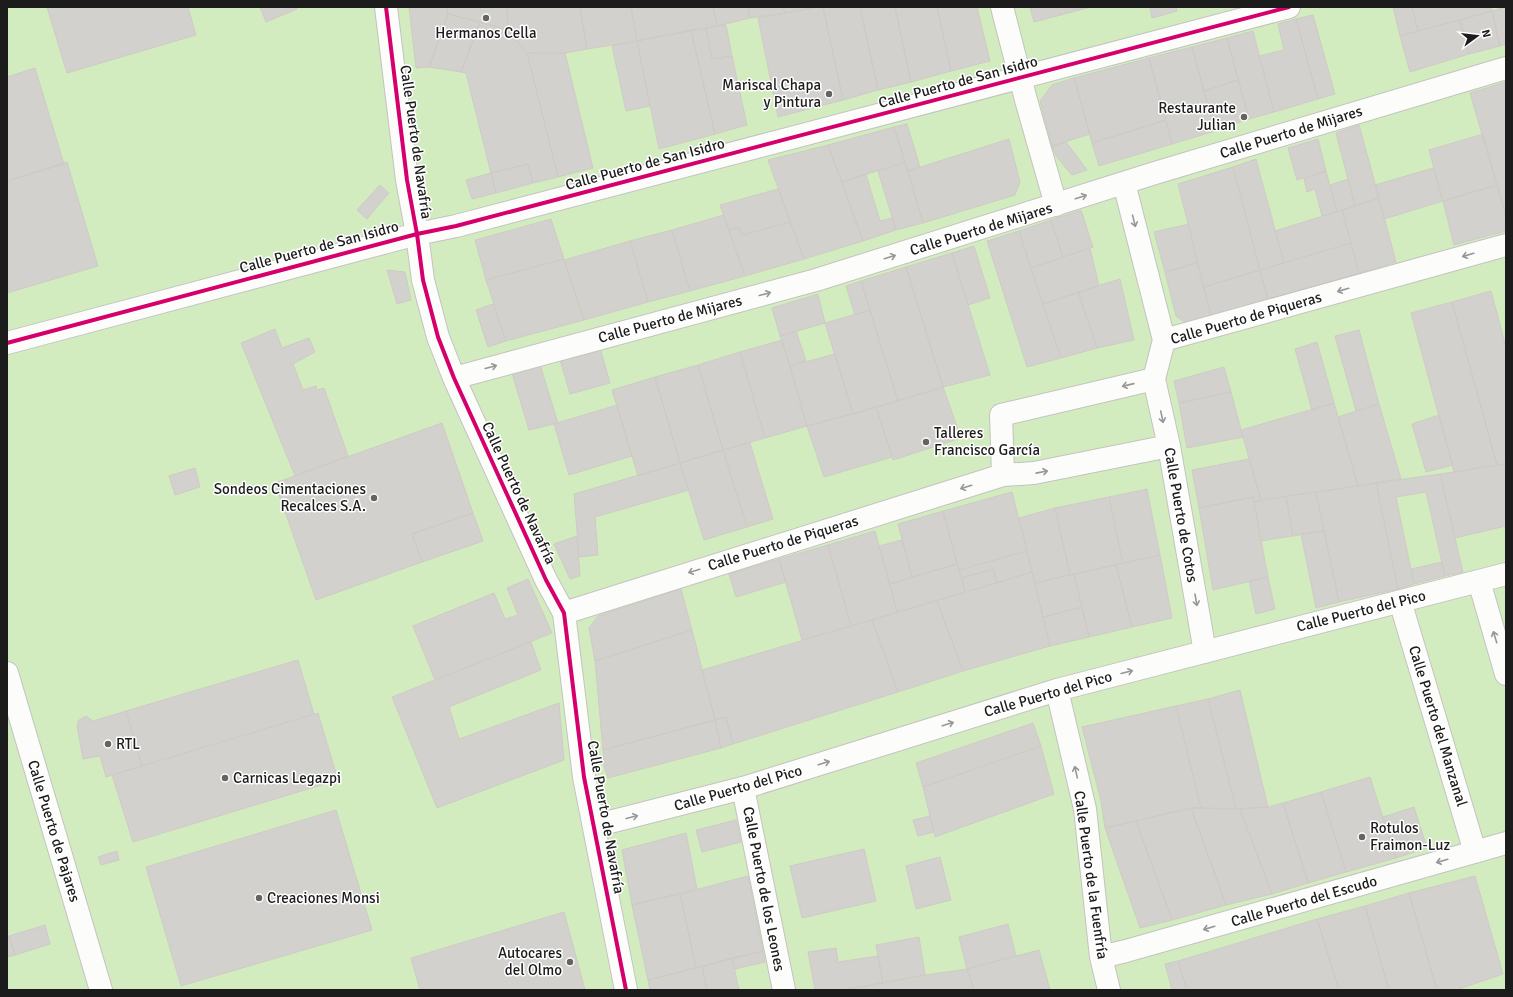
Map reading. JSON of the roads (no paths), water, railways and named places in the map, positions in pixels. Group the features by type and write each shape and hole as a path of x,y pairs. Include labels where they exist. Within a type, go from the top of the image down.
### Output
{"street":[{"name":"Calle Puerto de Navafría","path":"386,7 407,180 425,287 438,337 454,378 546,580 564,613 584,777 626,990"},
{"path":"1002,7 1020,78 1056,205"},
{"name":"Calle Puerto de San Isidro","path":"7,343 417,234 456,226 1289,7"},
{"name":"Calle Puerto de Mijares","path":"454,378 816,280 1124,183 1506,68"},
{"path":"1124,183 1164,340"},
{"name":"Calle Puerto de Piqueras","path":"1154,379 1164,340 1506,245"},
{"path":"1003,475 1001,415 1154,379"},
{"name":"Calle Puerto de Cotos","path":"1154,379 1169,446 1205,652"},
{"name":"Calle Puerto de Piqueras","path":"564,613 1003,475 1034,473 1169,446"},
{"name":"Calle Puerto del Pico","path":"594,826 743,788 1056,690 1506,574"},
{"path":"1479,581 1506,674"},
{"name":"Calle Puerto del Manzanal","path":"1400,601 1475,852"},
{"name":"Calle Puerto de Pajares","path":"7,673 101,990"},
{"name":"Calle Puerto de la Fuenfría","path":"1056,690 1085,810 1101,956 1109,990"},
{"name":"Calle Puerto de los Leones","path":"743,788 784,990"},
{"name":"Calle Puerto del Escudo","path":"1101,956 1126,951 1506,843"}],"place":[{"name":"Hermanos Cella","path":"486,18"},
{"name":"Mariscal Chapa y Pintura","path":"829,94"},
{"name":"Restaurante Julian","path":"1244,117"},
{"name":"Talleres Francisco García","path":"926,442"},
{"name":"Sondeos Cimentaciones Recalces S.A.","path":"374,498"},
{"name":"RTL","path":"108,744"},
{"name":"Carnicas Legazpi","path":"225,778"},
{"name":"Rotulos Fraimon-Luz","path":"1362,837"},
{"name":"Creaciones Monsi","path":"259,898"},
{"name":"Autocares del Olmo","path":"570,962"}]}
